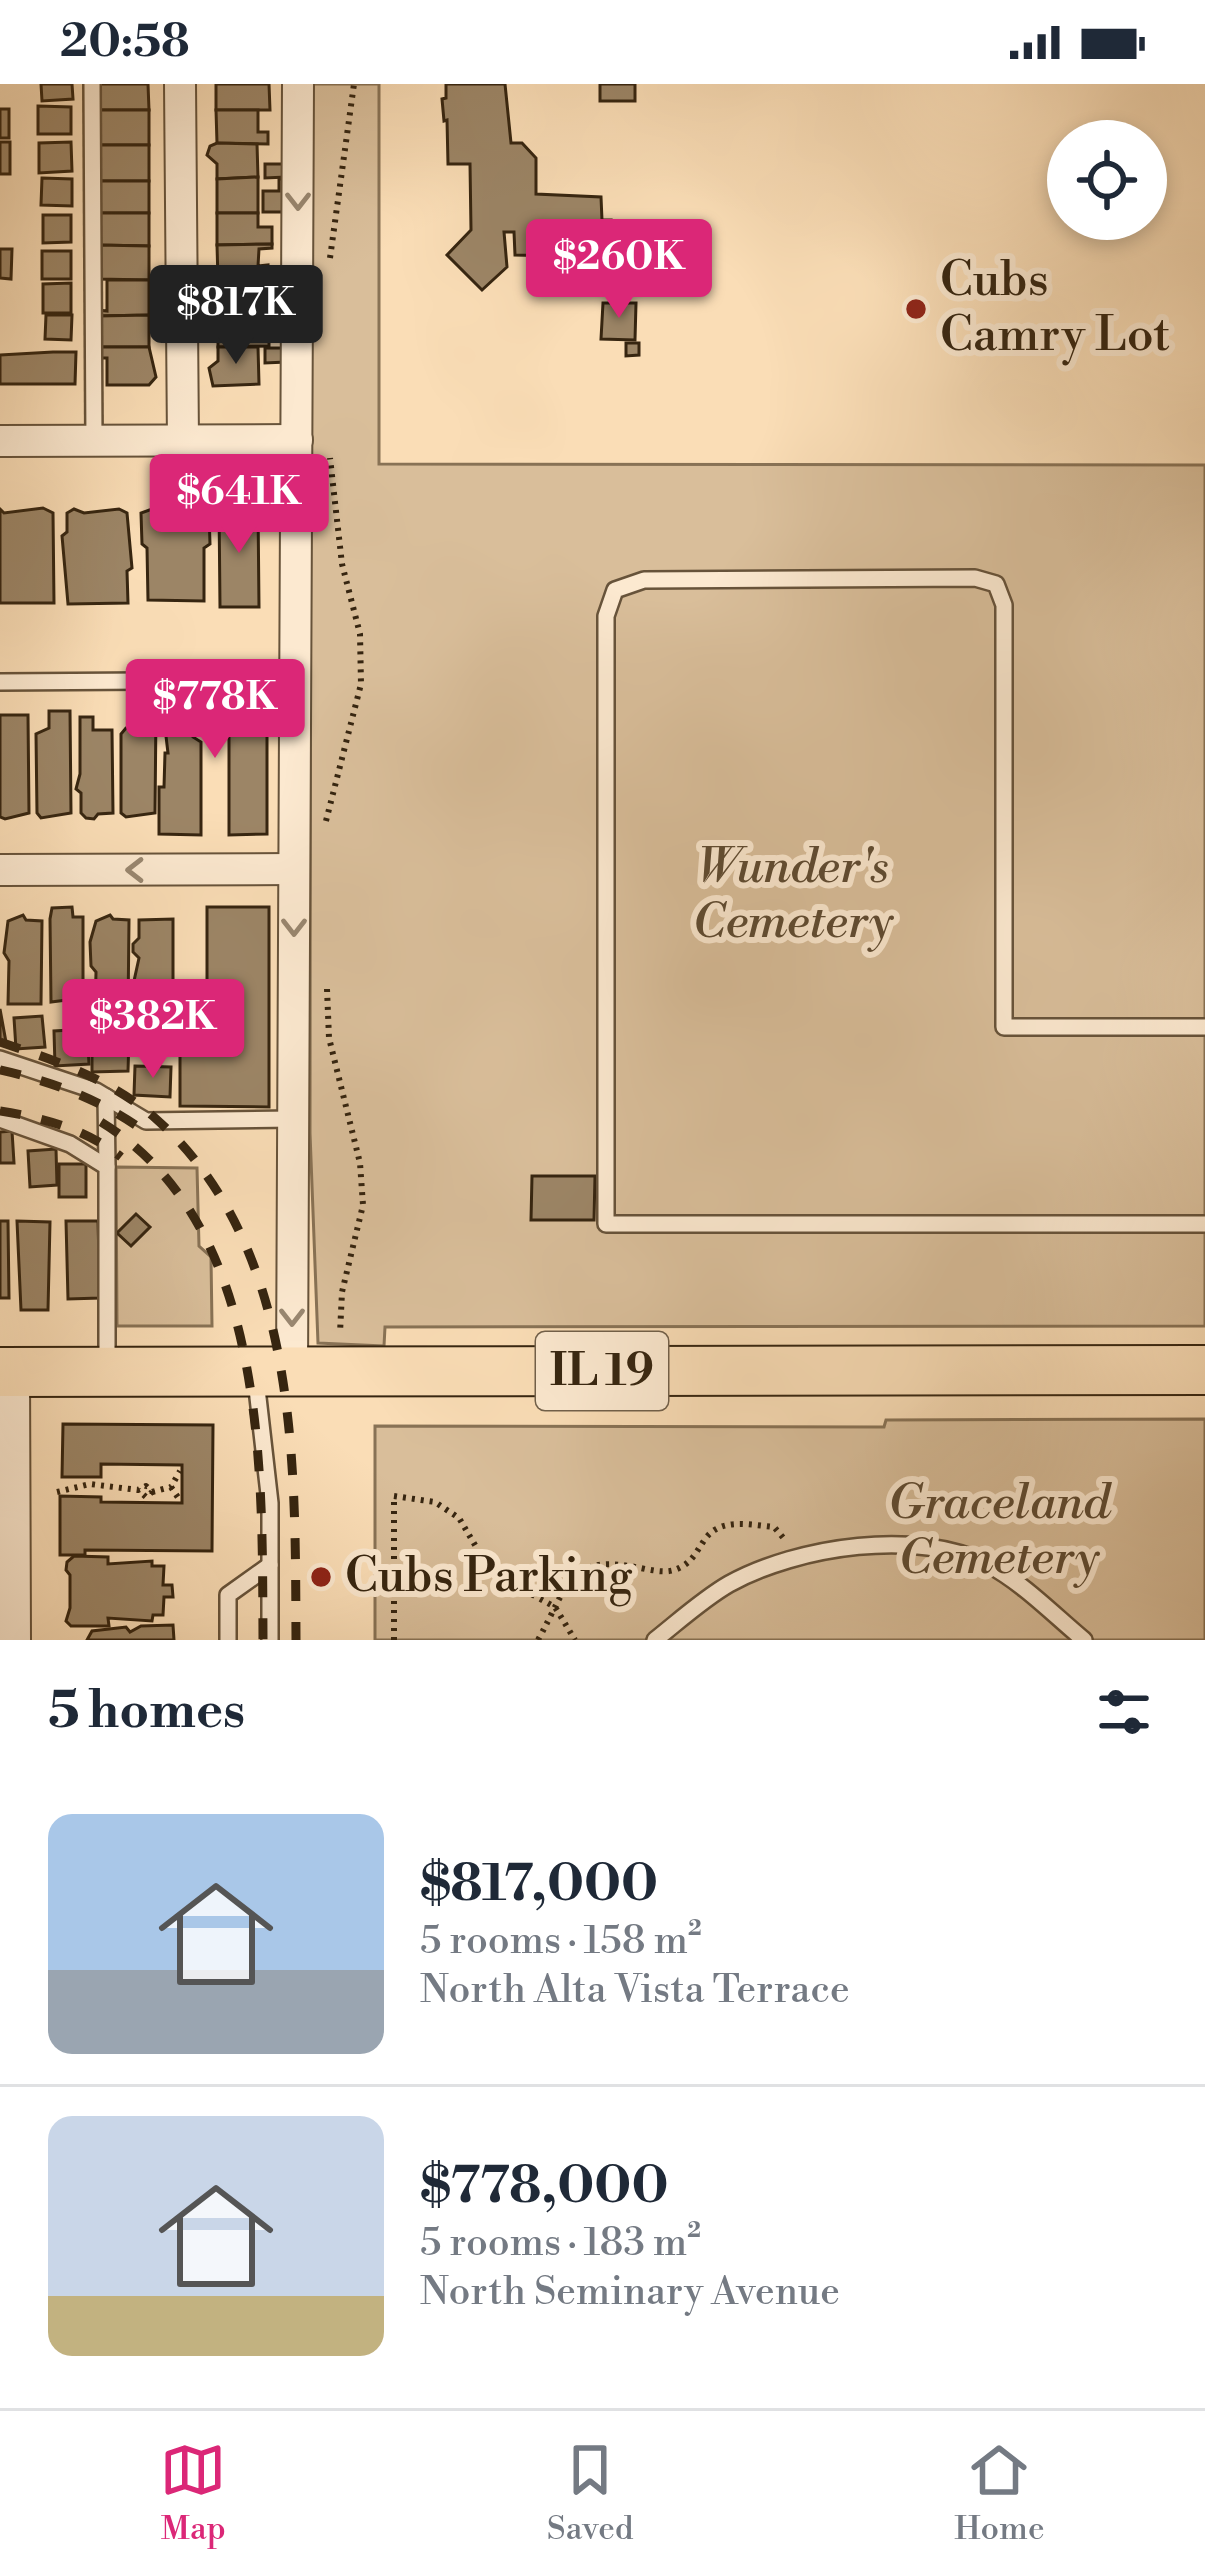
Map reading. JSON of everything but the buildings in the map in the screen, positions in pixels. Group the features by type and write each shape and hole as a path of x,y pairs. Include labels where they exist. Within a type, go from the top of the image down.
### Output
{"main road":[{"name":"IL 19","path":"7,1372 1205,1370"}],"street":[{"path":"180,84 183,440"},
{"path":"273,1372 293,1119 298,84"},
{"path":"0,441 297,440"},
{"path":"0,870 295,869"},
{"path":"7,1372 15,1640"}],"lane":[{"path":"92,84 94,441"},
{"path":"1205,1027 1004,1027 1004,605 996,584 975,578 644,580 615,590 606,616 606,1224 1205,1224"},
{"path":"0,682 296,680"},
{"path":"0,1059 106,1097 146,1121 293,1119"},
{"path":"106,1097 107,1372"},
{"path":"0,1119 70,1144 107,1167"},
{"path":"270,1640 273,1372"},
{"path":"656,1640 728,1585 776,1563 897,1545 949,1548 993,1567 1084,1640"},
{"path":"228,1640 228,1595 270,1564"}],"path":[{"path":"329,262 354,84"},
{"path":"321,841 361,684 360,634 342,564 330,453"},
{"path":"326,971 329,1038 360,1163 363,1205 342,1292 340,1333"},
{"path":"145,1489 148,1470"},
{"path":"170,1487 180,1471"},
{"path":"57,1492 90,1484 170,1487"},
{"path":"170,1487 179,1499"},
{"path":"394,1640 394,1496 435,1502 460,1518 491,1572 555,1607 575,1640"},
{"path":"538,1640 567,1585 584,1567 603,1562 662,1572 682,1567 709,1533 732,1522 774,1527 800,1557"}],"green space":[{"name":"Wunder's Cemetery","path":"311,84 379,84 379,464 1205,465 1205,1326 385,1327 384,1346 318,1343 310,1133"},
{"path":"116,1167 197,1168 199,1246 211,1257 212,1326 117,1326"},
{"name":"Graceland Cemetery","path":"1205,1419 1205,1640 375,1640 375,1426 884,1427 886,1420"}],"railway":[{"path":"0,1042 81,1072 138,1104 203,1170 238,1229 263,1293 280,1361 294,1502 296,1640"},
{"path":"0,1070 72,1092 137,1126"},
{"path":"0,1111 64,1126 121,1157"},
{"path":"101,1122 156,1166 197,1222 225,1285 244,1355 255,1427 263,1640"}],"place":[{"name":"Cubs Camry Lot","path":"916,309"},
{"name":"Cubs Parking","path":"321,1577"}]}
